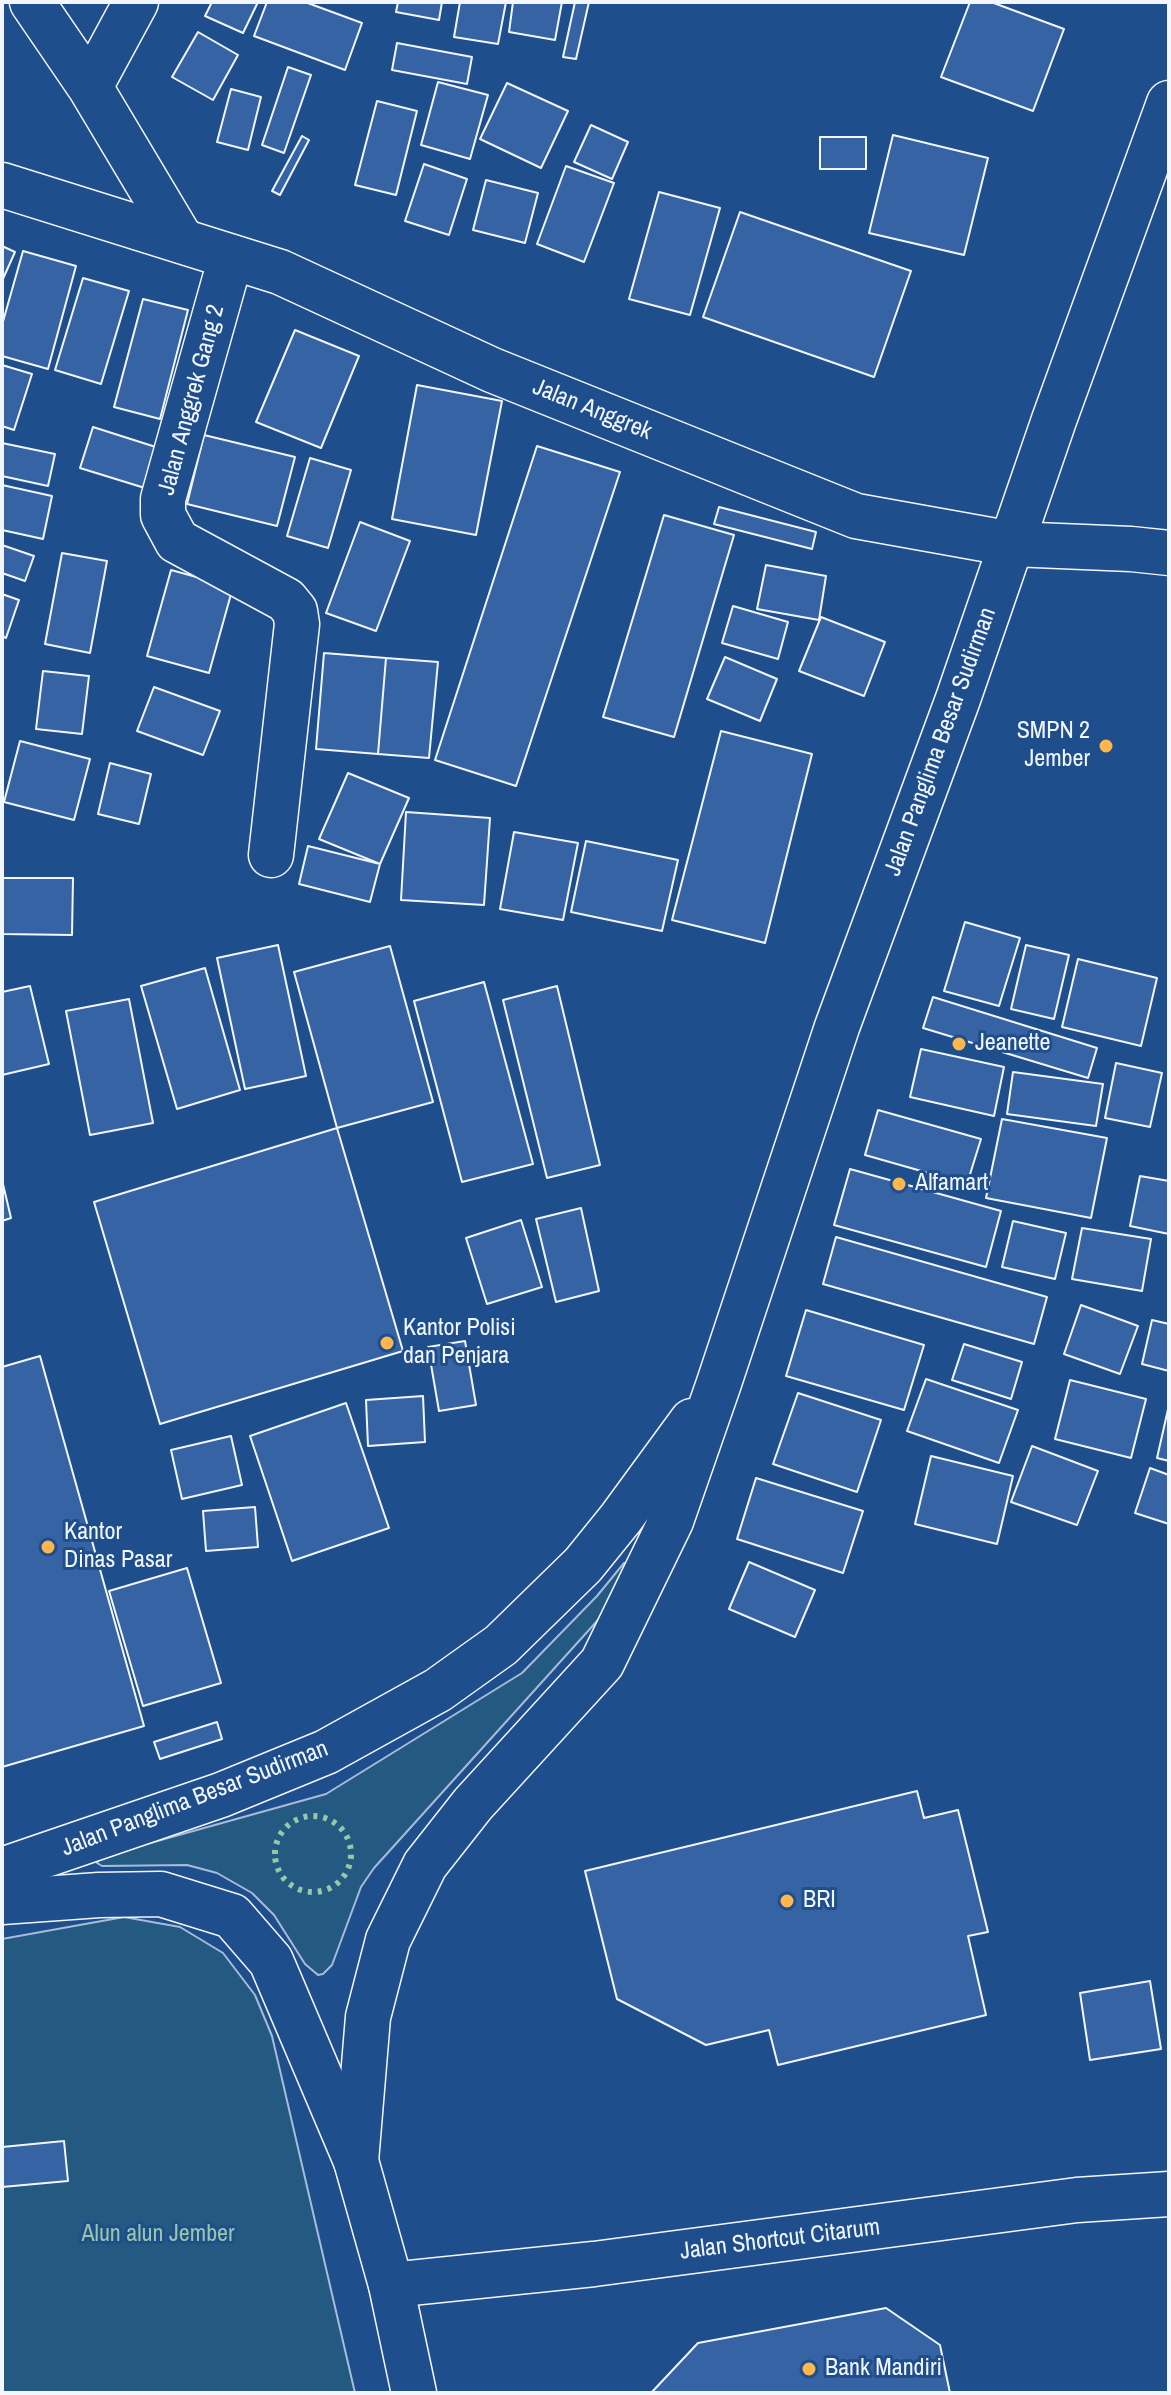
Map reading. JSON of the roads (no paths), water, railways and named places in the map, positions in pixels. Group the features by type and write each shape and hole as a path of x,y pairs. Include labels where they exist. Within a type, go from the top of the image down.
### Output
{"main road":[{"path":"32,2 90,87 182,241"},
{"path":"90,87 136,2"},
{"name":"Jalan Panglima Besar Sudirman","path":"356,2161 368,2017 388,1940 425,1865 473,1804 602,1663 671,1521 837,1027 958,699 1054,420 1169,103"},
{"name":"Jalan Anggrek","path":"2,185 280,272 492,370 856,516 1012,544 1169,553"},
{"name":"Jalan Anggrek Gang 2","path":"231,257 163,499 163,515 177,541 286,600 295,611 297,624 271,855"},
{"name":"Jalan Panglima Besar Sudirman","path":"2,1870 221,1795 313,1758 438,1690 501,1645 583,1565 719,1383"},
{"path":"2,1902 161,1894 232,1916 271,1961 356,2161 391,2285 414,2393"},
{"name":"Jalan Shortcut Citarum","path":"391,2285 594,2264 1077,2200 1169,2194"}],"place":[{"name":"SMPN 2 Jember","path":"1106,746"},
{"name":"Jeanette","path":"959,1044"},
{"name":"Alfamart","path":"899,1184"},
{"name":"Kantor Polisi dan Penjara","path":"387,1343"},
{"name":"Kantor Dinas Pasar","path":"48,1547"},
{"name":"BRI","path":"787,1901"},
{"name":"Bank Mandiri","path":"809,2369"}],"park label":[{"name":"Alun alun Jember","path":"158,2235"}]}
